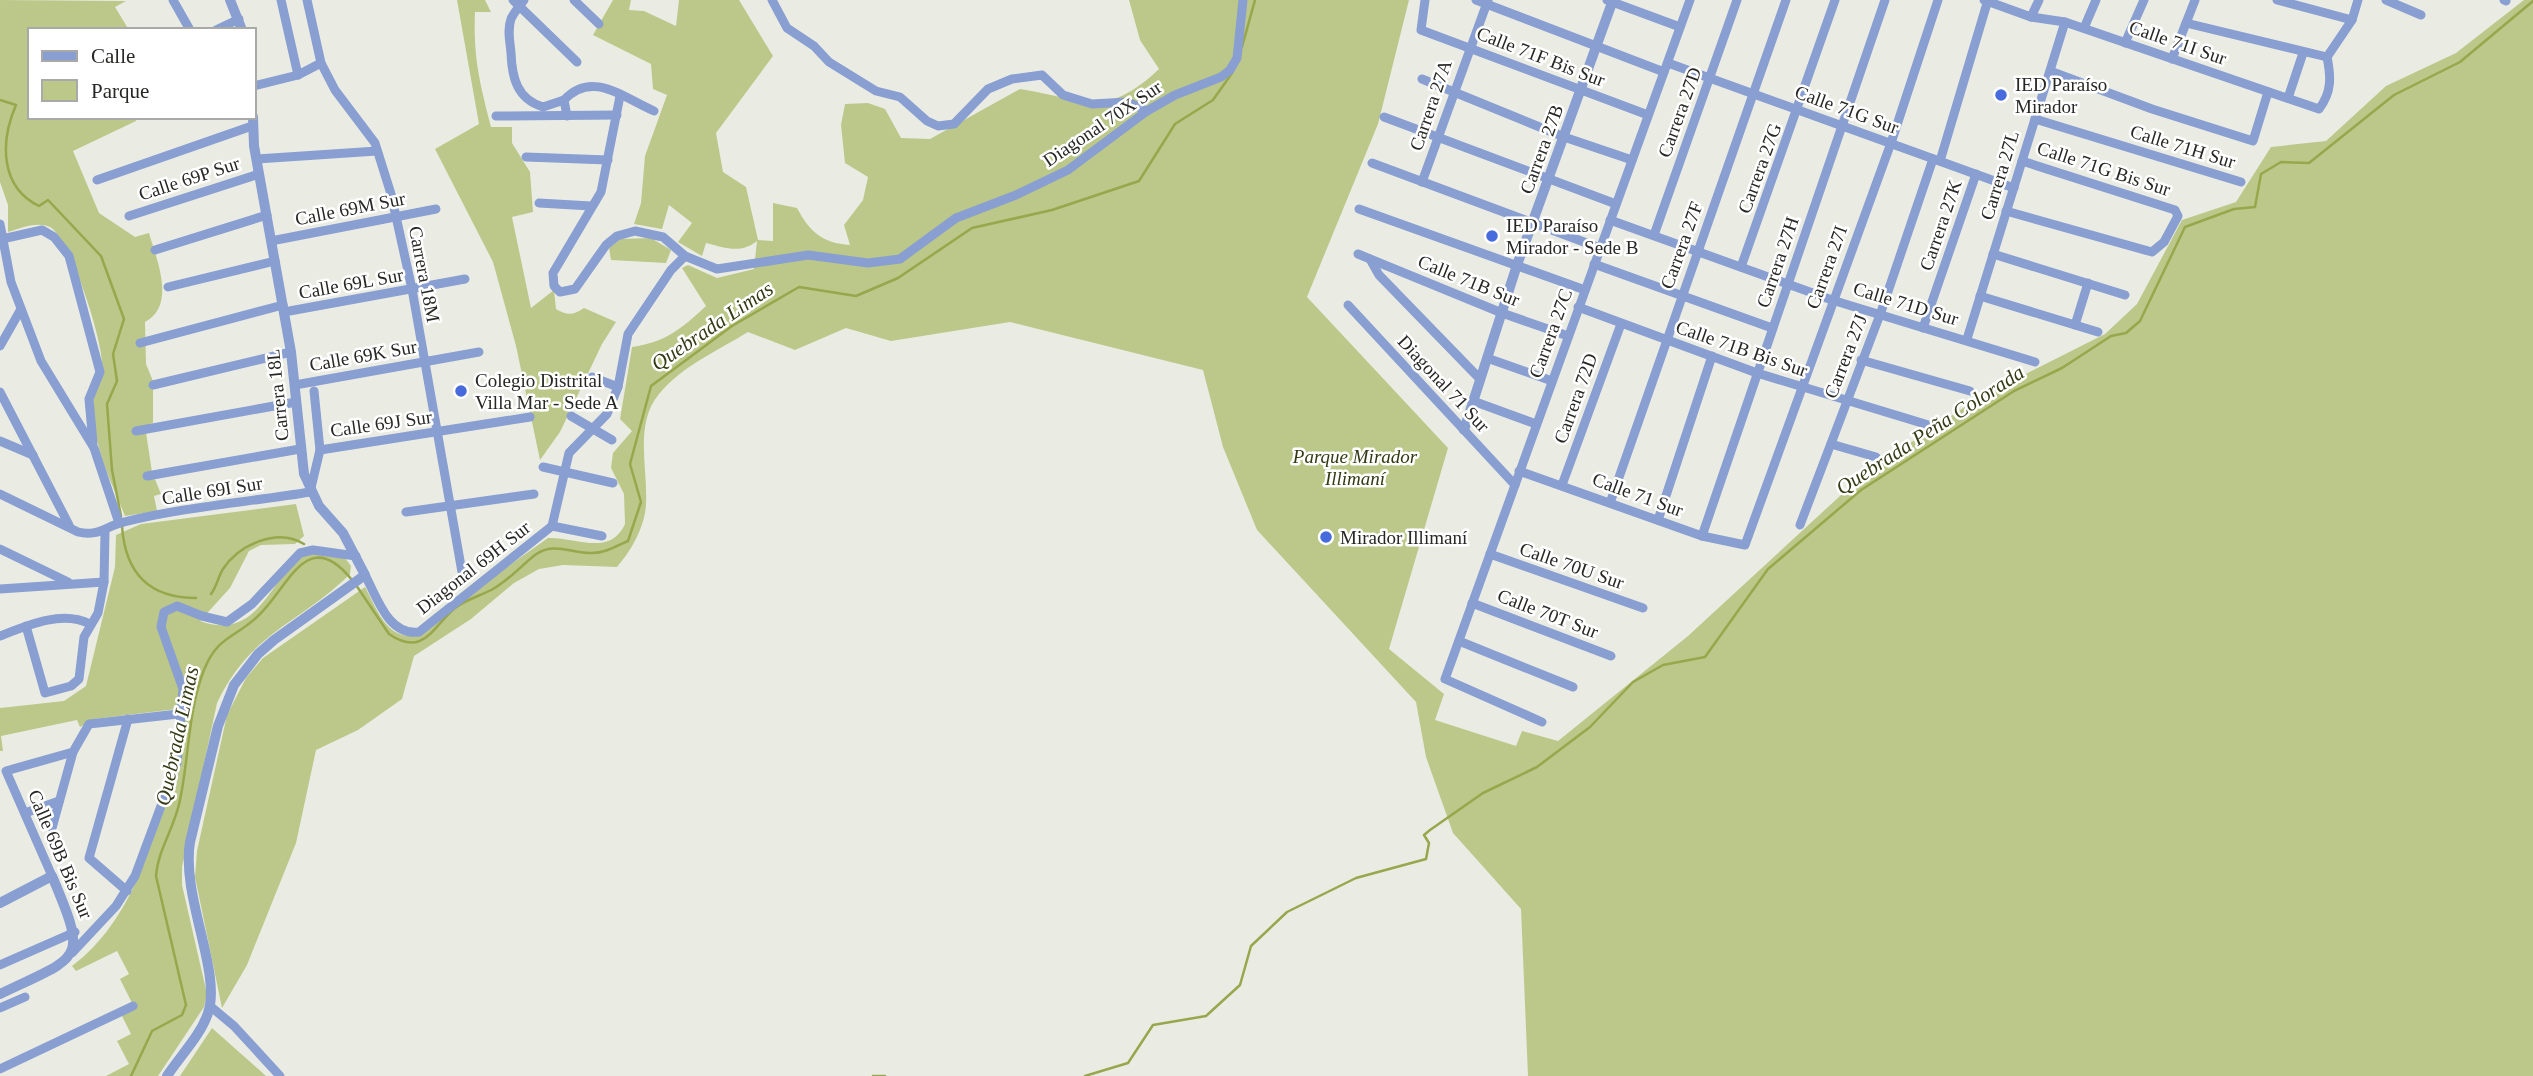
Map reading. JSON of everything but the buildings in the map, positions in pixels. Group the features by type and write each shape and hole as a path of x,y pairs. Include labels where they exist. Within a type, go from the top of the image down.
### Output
{"street":[{"path":"173,0 189,28"},
{"path":"230,0 241,24"},
{"path":"281,0 298,75"},
{"name":"Carrera 18M","path":"307,0 321,63 335,90 372,139 396,217 412,289 448,506 462,572"},
{"path":"574,0 599,24"},
{"path":"772,0 787,29 814,46 829,62 876,91 900,97 938,126 954,124 988,89 1012,79 1042,75 1063,95 1092,104 1128,102 1147,111"},
{"name":"Diagonal 70X Sur","path":"685,256 717,269 807,255 882,262 912,252 956,218 1016,195 1068,170 1147,111 1230,70 1237,58 1242,0"},
{"name":"Calle 71F Bis Sur","path":"1425,0 1421,30 1648,115"},
{"name":"Calle 71G Sur","path":"1476,0 1487,2 1597,47 1710,78 2014,188"},
{"name":"Carrera 27C","path":"1542,722 1445,679 1690,0"},
{"name":"Carrera 27D","path":"1654,235 1737,0"},
{"name":"Carrera 27F","path":"1610,503 1786,0"},
{"name":"Carrera 27G","path":"1741,267 1835,0"},
{"name":"Carrera 27H","path":"1702,536 1885,0"},
{"name":"Carrera 27I","path":"1745,545 1891,143 1938,0"},
{"name":"Calle 71I Sur","path":"1986,0 2031,17 2065,22 2319,109 2325,101 2331,82 2327,57"},
{"name":"Carrera 27J","path":"1800,525 1936,160 1986,0"},
{"path":"2031,17 2039,0"},
{"path":"2084,29 2096,0"},
{"path":"2125,43 2144,0"},
{"path":"2172,58 2195,0"},
{"path":"2277,0 2352,20"},
{"path":"2186,23 2327,57 2352,20 2358,0"},
{"path":"2386,0 2421,15"},
{"path":"1611,1 1680,27"},
{"name":"Carrera 27B","path":"1464,429 1517,265 1597,47 1611,1"},
{"path":"577,62 519,2 509,31 511,66 517,88 528,101 542,107 558,104 574,88 593,84 654,111"},
{"name":"Carrera 27A","path":"1422,182 1468,48 1487,2"},
{"name":"Carrera 27L","path":"1967,339 2065,22"},
{"path":"2288,98 2303,52"},
{"path":"256,86 298,75 321,63"},
{"path":"2050,71 2152,109 2253,141 2268,92"},
{"path":"1422,79 1564,137 1632,160"},
{"path":"602,536 552,526 569,453 607,414 618,387 628,334 671,270 685,256 656,234 635,231 617,236 599,251 575,289 561,292 552,281 554,270 601,192 620,96"},
{"path":"564,100 567,116"},
{"path":"496,116 617,115"},
{"path":"1384,117 1616,204"},
{"name":"Calle 71H Sur","path":"2035,119 2241,182"},
{"path":"97,180 253,121"},
{"name":"Carrera 18L","path":"253,121 259,174 291,352 300,449 310,492 343,533 356,556 361,578 392,624 414,632"},
{"name":"Calle 69P Sur","path":"257,159 377,151"},
{"path":"526,157 608,160"},
{"name":"Calle 71G Bis Sur","path":"2006,211 2152,252 2158,250 2178,216 2175,209 2022,161"},
{"path":"1372,163 1600,248"},
{"name":"Calle 69P Sur","path":"129,216 259,174"},
{"name":"Carrera 27K","path":"1923,328 1976,174"},
{"path":"539,203 591,206"},
{"name":"Calle 69M Sur","path":"271,241 436,209"},
{"path":"1359,209 1585,290"},
{"path":"155,250 267,215"},
{"name":"Calle 71D Sur","path":"1610,220 1832,300 1881,312 1923,328 1967,339 2035,362"},
{"path":"0,225 11,282 41,361 94,448 122,522 105,532 83,533 0,495"},
{"path":"2,239 42,230 54,237 69,256 100,372 89,399 94,448"},
{"name":"Calle 71B Sur","path":"1358,254 1502,313 1568,336"},
{"path":"1993,254 2125,295"},
{"path":"1370,259 1379,275 1480,379"},
{"path":"168,287 275,261"},
{"path":"1594,264 1772,328"},
{"path":"0,279 11,282"},
{"name":"Calle 69L Sur","path":"140,343 283,309 465,279"},
{"path":"2075,325 2088,283"},
{"path":"1980,296 2098,332"},
{"name":"Diagonal 71 Sur","path":"1348,305 1515,485"},
{"name":"Calle 71B Bis Sur","path":"1578,307 1757,373 1935,428"},
{"path":"0,346 4,333 21,309"},
{"name":"Carrera 72D","path":"1562,485 1620,324"},
{"path":"153,385 291,352"},
{"name":"Calle 69K Sur","path":"295,385 479,352"},
{"path":"1658,520 1712,356"},
{"path":"1487,358 1552,381"},
{"path":"1861,360 1970,391"},
{"path":"592,377 618,387"},
{"path":"310,492 320,450 314,391"},
{"path":"0,392 69,525"},
{"path":"1473,401 1536,424"},
{"path":"136,431 296,402"},
{"path":"571,416 612,440"},
{"name":"Calle 69J Sur","path":"320,450 530,417"},
{"path":"0,441 33,456"},
{"path":"1830,444 1876,457"},
{"path":"147,476 300,449"},
{"path":"543,467 613,483"},
{"name":"Calle 71 Sur","path":"1520,471 1702,536 1745,545"},
{"name":"Calle 69I Sur","path":"122,522 310,492"},
{"path":"406,512 534,494"},
{"name":"Diagonal 69H Sur","path":"414,632 425,628 552,526"},
{"path":"26,625 45,694 75,683 83,661 84,637 98,613 104,582 105,532"},
{"path":"0,549 69,582"},
{"path":"0,994 61,964 127,891 177,763 178,714 183,689 161,621 164,612 177,606 227,622 252,604 299,553 313,550 356,556"},
{"name":"Calle 70U Sur","path":"1490,554 1643,608"},
{"path":"167,1076 205,1021 210,1006 209,976 190,891 188,852 228,698 242,673 266,646 361,578"},
{"path":"0,589 69,582 104,582"},
{"name":"Calle 70T Sur","path":"1472,603 1611,656"},
{"path":"0,636 26,625 70,617 90,624"},
{"path":"1459,641 1573,687"},
{"path":"52,828 74,752 89,724 178,714"},
{"path":"127,891 89,858 128,719"},
{"name":"Calle 69B Bis Sur","path":"72,953 75,932 6,771 74,752"},
{"path":"24,813 59,802"},
{"path":"0,903 52,876"},
{"path":"0,965 75,932"},
{"path":"0,1008 24,996"},
{"path":"0,1069 133,1006"},
{"path":"210,1006 234,1026 280,1076"}],"green space":[{"path":"0,0 126,1 115,7 128,28 28,28 28,119 136,119 73,151 99,213 135,237 149,233 162,280 160,304 155,314 145,322 146,364 153,381 153,423 145,426 152,472 161,494 154,496 157,511 125,516 103,462 93,408 102,371 102,359 93,318 67,250 58,235 45,225 8,232 8,205 0,182"},
{"path":"457,0 485,0 491,12 475,12 476,57 487,112 491,127 512,127 512,143 530,172 533,212 512,217 531,308 554,290 556,309 570,314 584,308 616,322 602,344 560,432 540,460 516,346 493,262 435,149 479,124"},
{"name":"Parque Mirador Illimaní","path":"613,0 631,0 629,10 644,11 676,26 679,0 739,0 773,56 716,133 723,172 746,187 758,240 773,241 773,203 797,208 812,230 824,239 850,245 844,225 863,200 868,177 845,163 841,125 845,104 868,103 885,109 901,138 930,139 1020,89 1093,102 1124,95 1159,69 1140,40 1129,0 1409,0 1378,124 1307,297 1448,448 1389,649 1444,694 1435,720 1516,746 1522,731 1558,741 1688,636 1866,472 1980,397 2105,334 2137,304 2182,220 2236,202 2271,147 2326,141 2386,86 2456,53 2524,0 2533,0 2533,1076 1528,1076 1521,909 1453,833 1426,757 1416,702 1257,530 1223,447 1203,370 1010,322 891,341 846,328 795,350 748,332 701,359 668,384 651,406 644,432 646,504 643,521 627,554 617,567 563,565 539,569 514,583 471,619 414,656 402,699 358,730 316,750 296,843 247,965 222,1008 195,877 197,851 227,715 246,678 263,658 365,587 385,623 399,634 420,635 469,594 548,538 601,543 619,534 625,524 624,494 611,468 613,453 632,431 620,419 632,347 664,338 706,306 682,268 688,265 717,278 754,269 757,241 739,249 706,243 702,256 678,242 692,223 669,205 662,229 634,224 641,203 645,156 667,95 653,89 651,64 593,35"},
{"path":"651,238 671,250 666,263 611,260 609,248 620,239"},
{"path":"296,504 304,536 295,544 261,545 249,551 230,588 200,621 223,625 241,621 255,611 290,567 303,556 318,551 345,558 351,566 350,574 261,644 230,679 217,703 182,867 182,885 207,994 204,1007 158,1076 106,1076 129,1064 117,1041 131,1034 120,1012 133,1005 120,979 129,974 117,951 76,971 72,966 97,943 118,915 136,883 161,813 185,708 94,719 80,727 77,720 1,736 3,751 0,751 0,708 64,701 86,686 115,567 116,535 141,524"},
{"path":"212,1028 266,1076 180,1076"}],"waterway":[{"name":"Quebrada Limas","path":"1242,47 1255,0"},
{"name":"Quebrada Peña Colorada","path":"1085,1076 1128,1063 1153,1025 1206,1016 1240,985 1251,946 1287,912 1356,878 1426,859 1429,843 1424,835 1483,793 1537,767 1590,727 1633,682 1663,665 1705,657 1768,569 1861,490 2014,391 2062,368 2111,336 2126,333 2140,321 2185,227 2234,209 2255,207 2261,174 2281,162 2309,163 2394,95 2460,62 2533,1"},
{"name":"Quebrada Limas","path":"356,585 389,634 411,643 427,637 455,608 499,585 542,551 556,548 597,553 628,541 641,502 630,464 651,386 732,326 799,287 856,296 898,278 972,228 1052,210 1139,181 1175,124 1213,100 1232,73"},
{"path":"0,100 16,105 7,134 10,175 26,198 39,206 48,200 101,256 124,319 113,354 117,381 107,404 112,470 121,516"},
{"path":"122,526 128,556 142,579 164,593 196,598"},
{"path":"211,594 230,560 249,546 259,541 282,537 304,544"},
{"name":"Quebrada Limas","path":"131,1076 152,1031 182,1015 186,1005 156,876 180,800 195,701 204,670 221,643 251,623 300,566 311,559 323,558 336,564 352,580"},
{"name":"Quebrada Peña Colorada","path":"873,1076 885,1076"}],"place":[{"name":"IED Paraíso Mirador","path":"2001,95"},
{"name":"IED Paraíso Mirador - Sede B","path":"1492,236"},
{"name":"Colegio Distrital Villa Mar - Sede A","path":"461,391"},
{"name":"Mirador Illimaní","path":"1326,537"}]}
